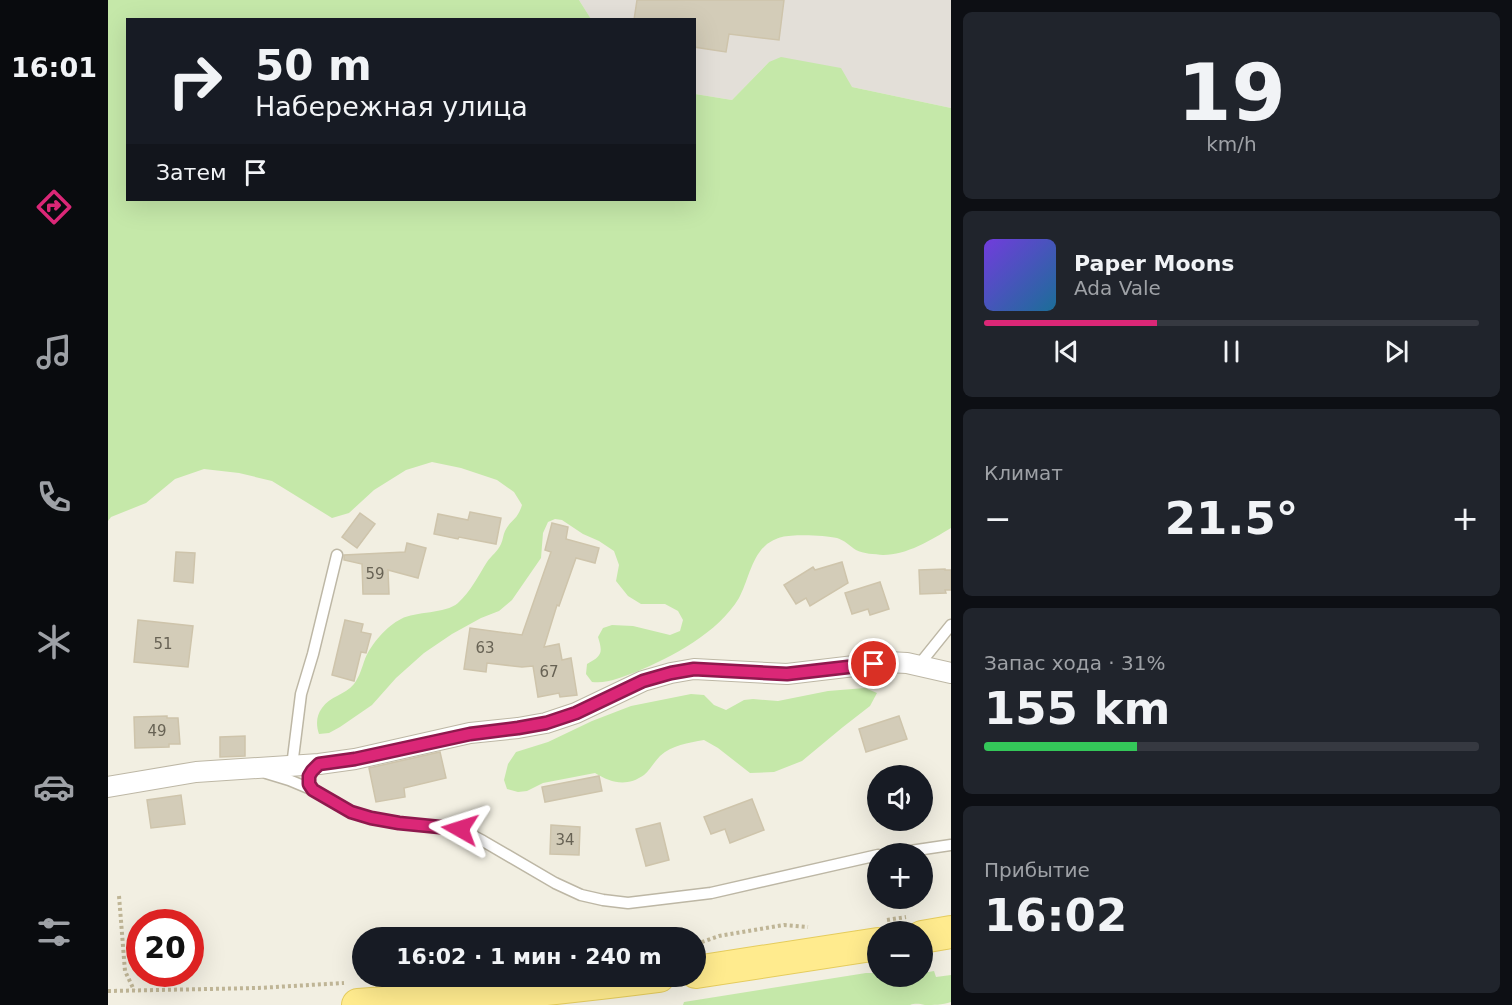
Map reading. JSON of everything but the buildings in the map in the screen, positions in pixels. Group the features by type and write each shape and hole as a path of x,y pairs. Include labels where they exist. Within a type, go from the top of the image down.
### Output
{"main road":[{"path":"933,935 951,932"},
{"path":"706,971 867,947"},
{"path":"355,994 458,998 572,987"}],"street":[{"path":"108,787 196,772 319,764 355,759 470,734 546,723 576,713 643,681 694,669 787,674 888,662 907,663 951,673"}],"lane":[{"path":"292,766 301,694 337,555"},
{"path":"918,666 951,626"},
{"path":"313,790 309,784 309,776 319,764"},
{"path":"251,768 289,780 313,790 351,812 371,818 460,829 555,883 580,895 603,900 628,903 711,893 867,858"},
{"path":"933,848 951,845"}],"path":[{"path":"119,896 125,971 134,990"},
{"path":"108,991 258,988 355,994"}],"shaded area":[{"path":"579,0 951,0 951,108 852,87 769,62 732,100 696,94 696,18 590,18"}],"green space":[{"path":"108,0 579,0 590,18 126,18 126,201 696,201 696,94 732,100 769,62 781,57 841,68 852,87 951,108 951,528 927,542 910,550 883,555 856,550 842,540 832,537 794,535 776,539 761,550 739,598 730,611 707,633 679,651 636,672 614,680 592,682 586,674 587,664 600,654 601,647 598,637 603,628 612,625 633,626 670,635 680,631 683,620 678,611 665,604 641,604 628,596 616,581 619,565 614,551 562,520 555,519 548,522 543,533 541,558 512,600 499,611 452,634 424,653 396,678 372,705 340,727 329,733 319,734 317,721 320,711 325,704 354,684 371,647 390,626 407,616 452,607 463,598 500,547 505,531 518,514 522,505 514,492 497,480 461,468 432,462 406,470 374,490 349,513 332,518 272,481 239,473 204,469 175,479 146,503 111,517 108,521"},
{"path":"865,688 877,693 870,706 802,761 774,772 750,773 704,740 670,749 660,756 644,775 631,781 613,781 595,773 543,783 527,791 518,792 507,789 504,780 508,764 516,752 548,742 631,706 691,694 704,695 714,705 726,710 744,700 778,701 828,691"},
{"path":"933,971 936,977 951,975 951,1002 928,1005 683,1005 684,1002 866,973 867,987 933,987"}],"route":[{"path":"460,829 399,823 351,812 313,790 309,784 309,776 319,764 355,759 470,734 546,723 576,713 643,681 671,673 694,669 787,674 874,664"}]}
